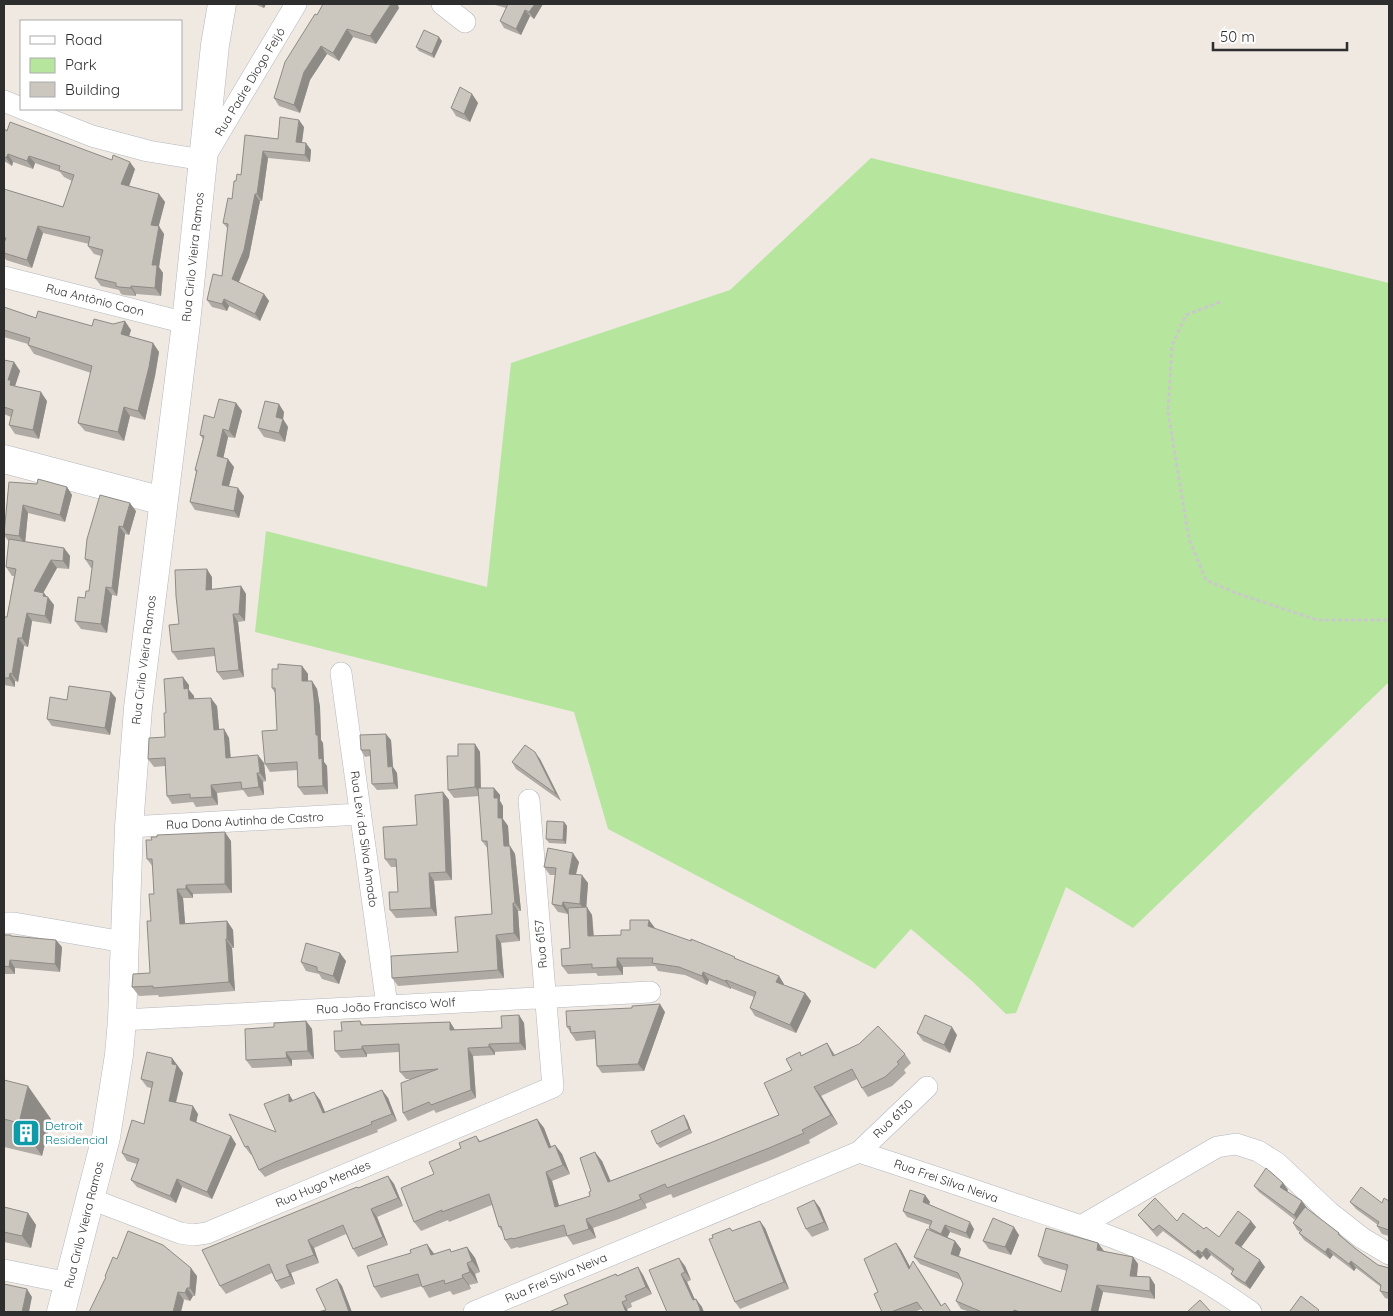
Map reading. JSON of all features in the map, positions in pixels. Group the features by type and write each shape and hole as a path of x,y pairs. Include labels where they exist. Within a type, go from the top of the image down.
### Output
{"main road":[{"name":"Rua Cirilo Vieira Ramos","path":"62,1312 106,1137 119,1055 129,827 138,708 186,322 215,45 222,4"},
{"path":"4,459 163,501"}],"street":[{"name":"Rua Padre Diogo Feijó","path":"203,160 296,4"},
{"path":"442,4 465,22"},
{"path":"4,101 20,107"},
{"path":"27,110 92,136 148,151 203,160"},
{"name":"Rua Antônio Caon","path":"4,276 186,322"},
{"name":"Rua Levi da Silva Amado","path":"341,673 388,1006"},
{"name":"Rua 6157","path":"529,800 553,1087"},
{"name":"Rua Dona Autinha de Castro","path":"129,827 360,814"},
{"path":"4,923 14,923 124,942"},
{"name":"Rua João Francisco Wolf","path":"122,1020 650,992"},
{"name":"Rua 6130","path":"859,1152 926,1086"},
{"name":"Rua Hugo Mendes","path":"91,1199 180,1233 194,1235 207,1233 553,1087"},
{"path":"1081,1226 1217,1147 1236,1144 1258,1151 1277,1163 1329,1212 1362,1238 1389,1254"},
{"name":"Rua Frei Silva Neiva","path":"474,1312 859,1152 1081,1226 1162,1258 1218,1289 1251,1312"},
{"path":"4,1270 69,1283"}],"path":[{"path":"1220,302 1186,315 1172,346 1168,412 1189,539 1206,580 1236,593 1317,620 1389,620"}],"green space":[{"path":"871,158 1389,283 1389,683 1133,928 1066,887 1016,1013 1006,1014 972,981 911,929 875,969 608,829 574,712 255,632 266,531 487,587 511,363 730,290"}],"building":[{"path":"323,4 391,4 370,36 347,29 333,53 321,46 304,72 294,105 274,98 285,62"},
{"path":"508,4 535,4 529,12 525,10 516,29 500,21"},
{"path":"424,30 439,37 432,54 416,47"},
{"path":"460,87 472,94 464,114 451,108"},
{"path":"280,117 299,120 296,142 306,143 305,155 263,151 257,194 255,194 244,250 232,279 264,294 255,314 224,299 222,304 207,300 213,274 222,276 228,224 223,223 228,198 232,199 234,181 236,181 237,174 241,175 245,135 278,139"},
{"path":"10,122 112,160 113,155 130,162 121,184 159,194 151,225 159,226 152,265 157,265 155,288 119,287 116,286 116,283 95,278 103,250 88,246 90,237 38,226 27,260 4,253 6,238 4,237 4,189 63,207 74,175 59,170 60,166 29,156 27,161 8,154 6,158 4,156 4,129 7,131"},
{"path":"4,307 36,318 38,311 92,326 94,319 113,324 125,321 121,334 153,343 138,411 124,407 118,432 78,423 92,366 28,345 30,338 4,330"},
{"path":"4,360 14,362 8,380 11,380 10,385 41,392 33,430 9,425 13,410 4,407"},
{"path":"219,399 236,403 229,431 223,429 217,456 228,459 222,485 238,488 234,511 190,502 197,470 195,470 204,436 200,435 204,415 214,418"},
{"path":"265,401 279,404 276,417 283,419 279,433 258,428"},
{"path":"38,479 67,487 60,515 23,505 19,536 4,534 9,482 37,484"},
{"path":"100,495 130,503 123,527 119,526 112,588 106,587 101,624 75,621 78,597 85,598 86,591 89,591 93,561 85,559 87,539"},
{"path":"9,539 64,548 63,561 51,560 34,591 44,593 43,596 48,597 45,616 27,613 22,638 18,638 12,674 10,673 9,678 4,678 4,617 7,617 16,569 6,567"},
{"path":"207,569 206,590 241,586 239,614 233,614 239,670 217,672 214,648 172,652 169,625 179,624 175,570"},
{"path":"278,664 302,666 302,681 312,681 319,759 322,758 323,786 298,787 297,762 265,764 262,731 277,730 275,688 272,688 272,669 278,669"},
{"path":"183,677 184,689 188,688 189,699 211,698 214,730 224,729 226,758 258,755 260,773 257,773 259,787 242,789 241,782 211,785 212,797 190,798 190,794 167,796 165,758 148,759 149,738 165,737 164,679"},
{"path":"69,686 111,692 105,728 47,719 50,697 67,700"},
{"path":"386,734 388,767 392,766 394,783 372,784 370,750 361,750 360,735"},
{"path":"458,744 475,744 475,787 448,790 447,756 458,756"},
{"path":"525,745 535,752 556,794 512,762"},
{"path":"478,788 494,788 494,798 498,798 498,818 502,818 504,846 510,846 515,903 513,903 514,933 496,935 498,970 392,978 391,956 458,952 455,917 492,914 487,841 482,841"},
{"path":"443,792 446,872 429,873 431,908 390,910 389,892 398,892 396,859 385,859 383,827 417,825 415,795"},
{"path":"547,821 564,822 563,840 546,839"},
{"path":"225,832 225,884 186,885 186,889 177,889 180,924 227,921 226,939 229,982 153,988 153,986 132,987 133,974 150,973 147,921 151,921 149,894 154,894 152,859 147,859 146,840 152,840 151,837 157,837 157,835"},
{"path":"548,848 573,853 569,874 582,875 580,904 563,902 562,906 552,904 556,868 544,867"},
{"path":"587,907 588,936 621,935 621,930 630,930 630,920 649,920 648,926 691,941 691,939 779,976 776,982 805,993 790,1025 750,1008 756,992 703,972 702,976 679,967 652,963 653,958 617,958 617,967 592,968 592,964 562,966 561,949 570,948 568,908"},
{"path":"4,935 56,940 55,964 10,960 9,967 4,966"},
{"path":"306,943 340,953 333,976 317,971 317,967 301,962"},
{"path":"660,1004 638,1064 597,1066 595,1031 571,1033 570,1026 567,1027 566,1011 632,1008 632,1006"},
{"path":"519,1015 520,1043 489,1044 489,1047 468,1048 471,1090 431,1105 429,1102 403,1113 401,1083 438,1069 400,1072 399,1044 362,1046 362,1049 335,1051 334,1031 342,1031 341,1022 360,1021 361,1025 450,1022 450,1030 502,1028 501,1016"},
{"path":"925,1015 952,1027 944,1045 917,1033"},
{"path":"306,1021 308,1051 286,1052 287,1058 246,1060 245,1029 274,1027 274,1023"},
{"path":"878,1026 905,1054 897,1062 899,1064 885,1077 862,1088 852,1069 814,1087 831,1115 802,1130 804,1133 769,1148 667,1188 665,1184 639,1195 641,1199 586,1219 589,1229 567,1236 564,1225 505,1240 489,1194 414,1222 401,1188 434,1174 429,1162 461,1148 459,1143 476,1136 479,1142 537,1119 549,1148 555,1145 563,1165 546,1172 555,1207 590,1196 589,1192 591,1191 580,1158 595,1152 608,1182 779,1115 764,1083 792,1070 786,1059 800,1052 801,1056 827,1043 833,1056 859,1044"},
{"path":"147,1052 172,1058 172,1064 177,1065 169,1101 193,1106 190,1120 231,1136 207,1192 177,1179 170,1196 131,1180 139,1159 122,1153 132,1120 144,1124 153,1082 141,1079"},
{"path":"4,1080 28,1086 19,1123 4,1119"},
{"path":"382,1090 392,1114 259,1170 248,1146 245,1147 229,1114 276,1132 264,1104 289,1094 289,1102 314,1092 323,1113"},
{"path":"684,1115 689,1129 657,1144 651,1131"},
{"path":"1266,1168 1283,1183 1280,1187 1302,1201 1294,1215 1254,1186"},
{"path":"388,1176 398,1198 371,1209 383,1237 353,1249 343,1225 308,1240 314,1255 286,1265 290,1276 276,1281 269,1264 220,1286 202,1250"},
{"path":"1361,1187 1382,1203 1384,1198 1389,1201 1389,1230 1377,1226 1379,1222 1350,1202"},
{"path":"910,1190 925,1195 923,1202 970,1222 966,1233 945,1225 941,1234 929,1228 932,1221 903,1211"},
{"path":"1155,1198 1177,1221 1183,1213 1204,1229 1206,1227 1219,1237 1238,1211 1251,1221 1235,1243 1260,1260 1245,1283 1231,1274 1234,1269 1206,1248 1202,1253 1198,1250 1195,1253 1159,1225 1153,1230 1138,1215"},
{"path":"814,1200 824,1222 806,1229 797,1208"},
{"path":"4,1207 28,1213 22,1236 4,1232"},
{"path":"1305,1207 1378,1265 1389,1268 1389,1293 1380,1291 1381,1285 1351,1261 1349,1264 1328,1248 1325,1252 1299,1233 1302,1230 1293,1223"},
{"path":"993,1218 1014,1227 1005,1247 983,1241"},
{"path":"760,1221 784,1282 735,1302 709,1239 713,1238 712,1235 730,1228 732,1231"},
{"path":"1046,1228 1098,1243 1097,1250 1133,1257 1130,1276 1150,1277 1150,1291 1097,1285 1091,1312 1020,1312 1014,1310 1013,1312 982,1312 956,1301 963,1284 958,1273 914,1257 927,1229 955,1241 951,1254 1061,1292 1068,1265 1038,1256"},
{"path":"128,1231 163,1245 191,1268 190,1288 187,1288 185,1293 178,1292 173,1312 89,1312 106,1277 113,1257 117,1259"},
{"path":"896,1243 909,1269 913,1261 941,1306 945,1303 951,1312 924,1312 917,1302 891,1312 882,1312 874,1294 878,1292 864,1259"},
{"path":"427,1244 431,1255 450,1249 451,1252 467,1247 472,1261 467,1263 470,1272 462,1275 463,1278 445,1284 444,1280 422,1287 418,1274 374,1287 367,1266 411,1253 410,1250"},
{"path":"679,1258 685,1272 681,1274 693,1300 696,1299 700,1312 667,1312 649,1270"},
{"path":"638,1267 646,1287 625,1296 627,1300 622,1302 626,1312 549,1312 568,1304 564,1295"},
{"path":"337,1279 349,1312 318,1312 326,1310 316,1289"},
{"path":"4,1284 27,1289 22,1312 4,1312"},
{"path":"1301,1296 1319,1310 1317,1312 1290,1311"},
{"path":"1200,1300 1211,1312 1187,1312"}],"place":[{"name":"Detroit Residencial","path":"26,1133"}]}
